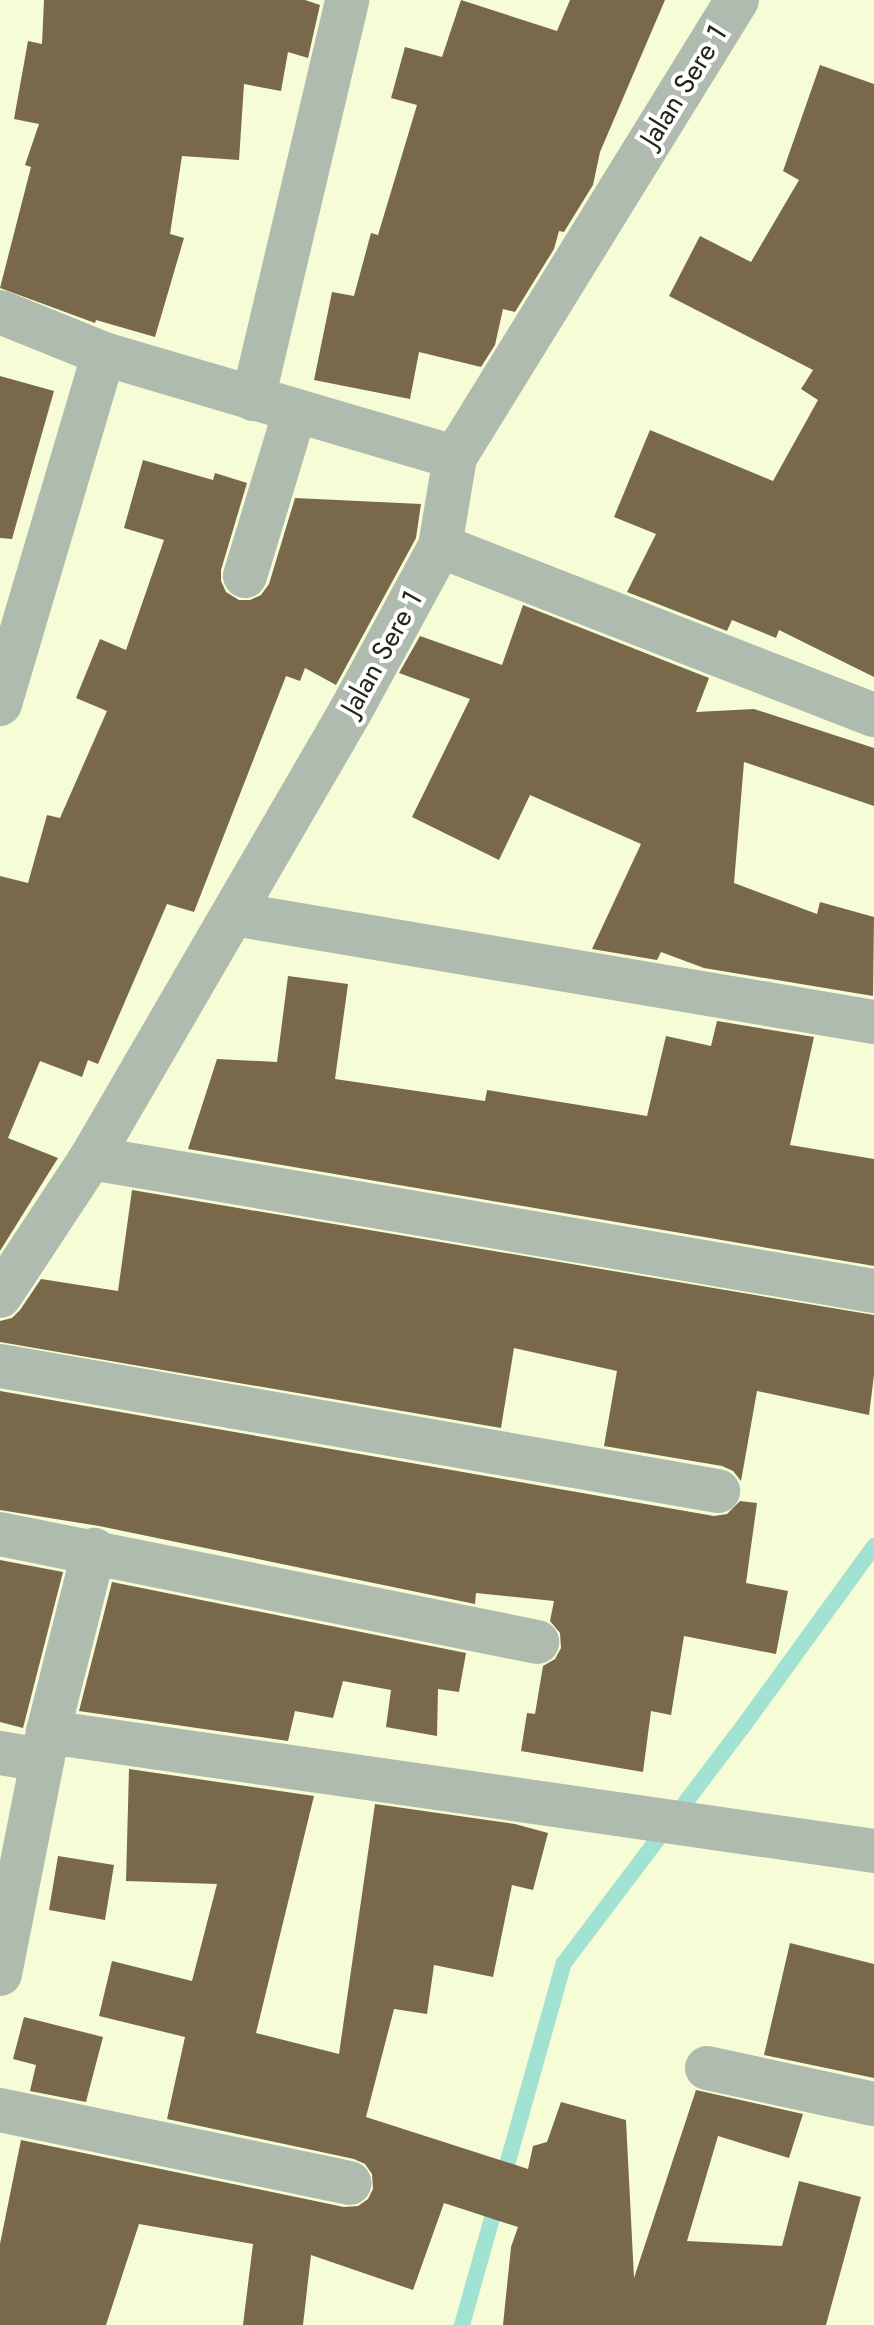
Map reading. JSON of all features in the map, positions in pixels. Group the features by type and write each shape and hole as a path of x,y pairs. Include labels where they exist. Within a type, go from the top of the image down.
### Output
{"street":[{"path":"253,399 347,0"},
{"name":"Jalan Sere 1","path":"0,1296 91,1158 234,914 440,546 455,457 737,0"},
{"path":"0,312 104,354 455,457"},
{"path":"0,704 104,354"},
{"path":"245,576 295,411"},
{"path":"440,546 874,715"},
{"path":"234,914 874,1022"},
{"path":"91,1158 874,1291"},
{"path":"0,1366 718,1491"},
{"path":"0,1534 94,1550 537,1642"},
{"path":"0,1974 30,1748 94,1550"},
{"path":"30,1748 615,1815 874,1851"},
{"path":"707,2068 874,2104"},
{"path":"0,2110 349,2183"}],"building":[{"path":"44,0 305,0 320,5 308,58 288,52 281,91 244,84 239,160 182,156 170,234 184,238 155,337 96,320 95,323 0,288 31,167 25,165 39,124 14,119 28,41 42,44"},
{"path":"461,0 557,31 570,0 665,0 600,152 593,185 564,232 559,231 554,249 515,312 503,309 495,345 481,367 419,352 410,399 314,380 332,292 354,296 371,233 378,235 417,105 391,98 405,47 442,57"},
{"path":"820,65 874,84 874,677 779,630 776,638 732,620 727,631 627,592 656,534 614,517 650,430 773,481 818,400 801,389 813,370 669,296 700,236 751,262 799,180 783,171"},
{"path":"0,376 54,391 12,539 0,538"},
{"path":"143,460 213,480 215,473 247,483 221,570 221,581 226,592 239,600 250,600 261,595 269,584 295,498 421,504 416,538 336,685 305,668 300,681 286,676 194,912 167,904 98,1064 88,1060 82,1077 40,1061 8,1138 58,1158 0,1251 0,876 28,883 47,815 60,818 107,711 76,698 100,639 126,650 164,540 124,528"},
{"path":"523,605 709,678 696,712 754,709 874,748 874,806 744,762 734,883 817,914 820,902 874,917 873,996 704,968 661,952 657,960 592,949 641,844 530,795 499,860 412,817 470,699 399,673 420,636 502,665"},
{"path":"288,976 348,984 335,1079 485,1101 487,1090 647,1116 666,1036 711,1046 717,1021 814,1037 790,1145 874,1159 874,1266 188,1149 217,1059 277,1062"},
{"path":"132,1190 874,1315 874,1375 869,1415 757,1391 741,1481 733,1471 722,1466 604,1446 617,1371 514,1348 501,1428 0,1342 0,1321 12,1318 20,1310 41,1279 118,1291"},
{"path":"0,1391 714,1516 727,1514 740,1501 757,1503 746,1583 788,1591 776,1654 684,1636 671,1715 651,1711 643,1772 521,1751 527,1713 535,1714 543,1666 555,1659 561,1648 560,1633 550,1621 554,1601 476,1593 475,1604 99,1526 0,1510"},
{"path":"0,1560 63,1572 23,1728 0,1722"},
{"path":"112,1582 466,1653 459,1692 438,1689 437,1736 386,1727 391,1690 343,1681 333,1718 295,1711 288,1741 79,1711"},
{"path":"129,1769 314,1796 256,2033 339,2054 375,1804 515,1824 548,1833 533,1890 512,1885 493,1977 434,1965 427,2014 394,2009 366,2117 528,2169 533,2146 547,2142 561,2102 626,2120 634,2278 696,2090 803,2114 789,2158 718,2136 687,2241 782,2246 799,2181 861,2197 826,2325 503,2325 511,2247 518,2227 444,2203 413,2290 311,2255 303,2325 243,2325 253,2244 139,2224 106,2325 0,2325 0,2244 21,2140 344,2207 358,2206 368,2199 373,2189 372,2174 365,2164 354,2159 167,2119 185,2037 99,2016 112,1961 192,1981 217,1884 126,1881"},
{"path":"58,1856 114,1865 105,1920 49,1910"},
{"path":"790,1943 874,1964 874,2078 764,2055"},
{"path":"24,2017 103,2037 86,2102 30,2091 36,2065 13,2059"}],"waterway":[{"path":"462,2325 564,1963 742,1728 874,1546"}]}
